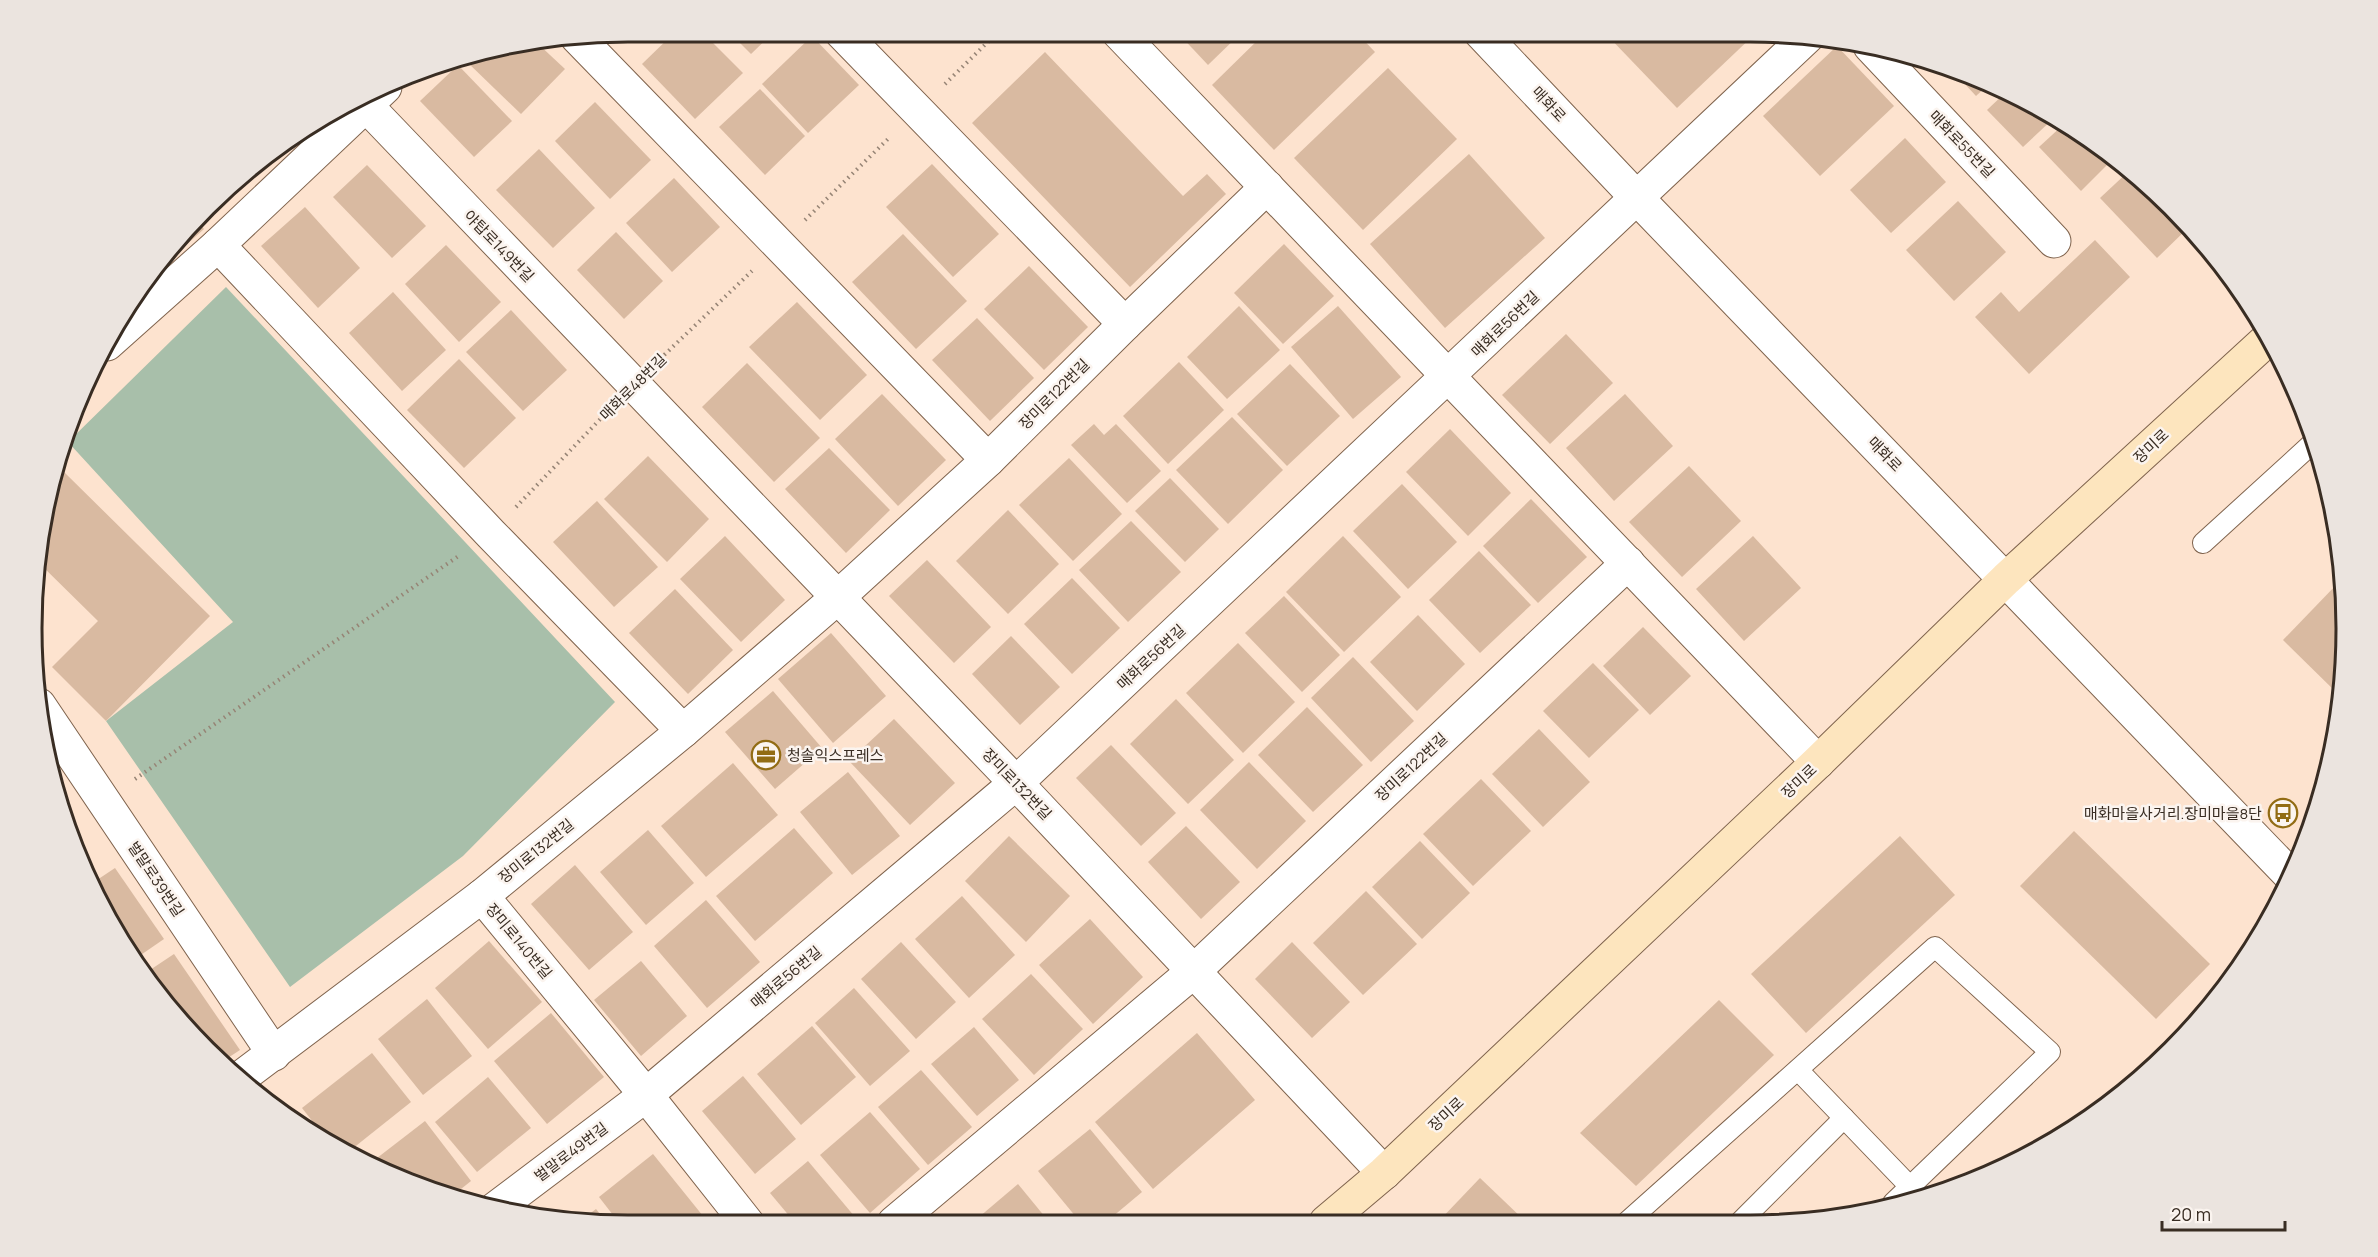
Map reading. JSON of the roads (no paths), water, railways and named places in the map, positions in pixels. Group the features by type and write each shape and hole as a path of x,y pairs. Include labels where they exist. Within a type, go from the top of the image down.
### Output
{"street":[{"path":"851,42 1125,324"},
{"path":"1128,42 1818,762"},
{"name":"매화로","path":"1489,42 2284,869"},
{"path":"583,44 988,460"},
{"path":"1637,198 1799,44"},
{"name":"매화로55번길","path":"1880,57 2054,241"},
{"name":"야탑로149번길","path":"373,100 633,386"},
{"name":"야탑로149번길","path":"151,290 218,245 359,107"},
{"name":"장미로122번길","path":"838,597 988,460 1267,187"},
{"name":"매화로56번길","path":"646,1095 1016,783 1637,198"},
{"path":"218,245 490,534 683,731"},
{"name":"장미로","path":"1334,1215 1383,1173 1818,762 2006,579 2262,344"},
{"name":"장미로132번길","path":"633,386 1016,783 1383,1173"},
{"name":"장미로122번길","path":"1194,971 1628,563"},
{"name":"장미로132번길","path":"482,896 683,731 838,597"},
{"name":"벌말로39번길","path":"49,721 274,1054"},
{"name":"장미로140번길","path":"247,1073 482,896 646,1095 741,1215"},
{"path":"904,1215 1194,971"},
{"name":"벌말로49번길","path":"505,1202 646,1095"}],"lane":[{"path":"2203,543 2307,448"},
{"path":"1635,1215 1935,947 2050,1052 1914,1191 1798,1070"},
{"path":"1747,1215 1844,1118"}],"place":[{"name":"청솔익스프레스","path":"766,755"},
{"name":"매화마을사거리.장미마을8단","path":"2283,813"}]}
